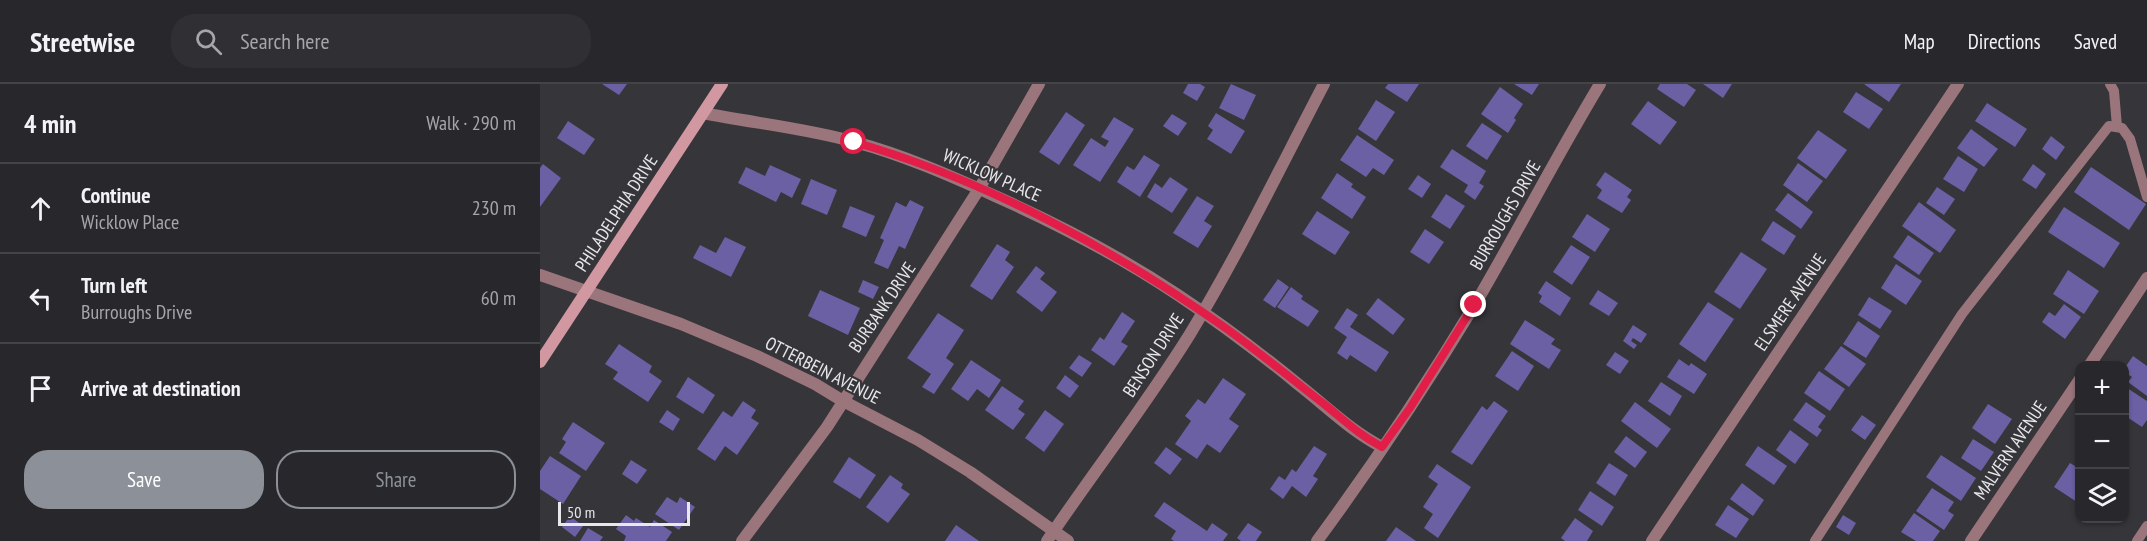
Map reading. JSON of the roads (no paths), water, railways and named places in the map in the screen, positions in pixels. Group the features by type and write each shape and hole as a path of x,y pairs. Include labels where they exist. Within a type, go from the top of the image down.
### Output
{"main road":[{"name":"PHILADELPHIA DRIVE","path":"540,362 722,84"}],"street":[{"name":"BURBANK DRIVE","path":"742,541 827,427 979,189 1039,84"},
{"name":"BENSON DRIVE","path":"1051,536 1190,334 1274,184 1324,84"},
{"name":"BURROUGHS DRIVE","path":"1317,541 1368,472 1474,305 1600,84"},
{"name":"ELSMERE AVENUE","path":"1652,541 1958,84"},
{"name":"WICKLOW PLACE","path":"703,113 780,125 854,142 920,162 1038,216 1093,244 1176,294 1282,371 1359,435 1382,447"},
{"name":"OTTERBEIN AVENUE","path":"540,274 681,324 757,356 815,384 918,440 970,472 1051,536 1068,541"},
{"path":"2092,361 2147,278"},
{"name":"MALVERN AVENUE","path":"1971,541 2075,385"}],"lane":[{"path":"1815,541 1962,314 2113,126 2116,111 2114,91 2110,84"},
{"path":"2113,126 2122,128 2130,140 2147,197"},
{"path":"2137,541 2147,526"}]}
